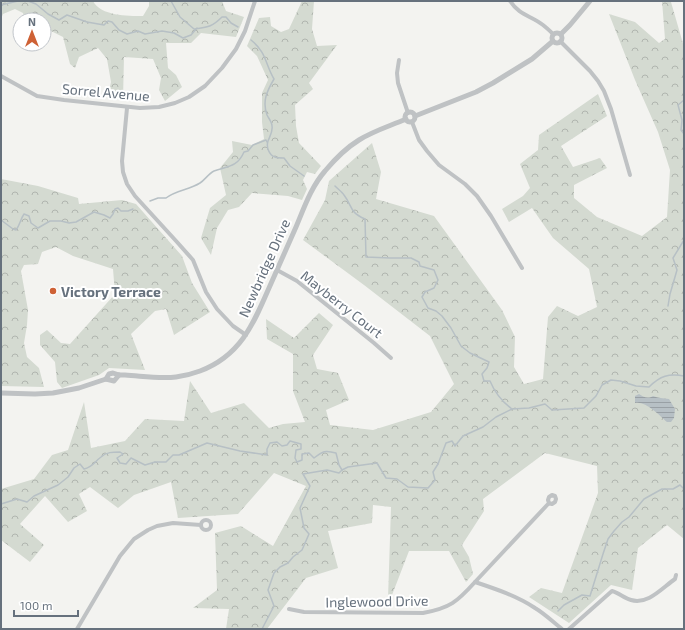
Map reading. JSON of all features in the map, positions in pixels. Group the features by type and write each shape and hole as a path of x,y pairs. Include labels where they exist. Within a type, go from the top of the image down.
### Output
{"street":[{"name":"Sorrel Avenue","path":"1,76 37,96 127,108 159,107 175,103 189,97 204,86 222,68 236,49 245,31 255,1"},
{"path":"510,1 513,6 523,14 543,25 553,34"},
{"path":"560,41 562,37 561,34 590,1"},
{"path":"553,34 556,32 561,34"},
{"path":"553,34 553,42"},
{"path":"415,116 476,92 532,59 553,42 556,43 560,41"},
{"path":"560,41 590,70 604,91 630,175"},
{"path":"399,60 397,74 398,83 408,113 406,115 406,119 409,122 412,122 419,140 426,151 439,165 465,184 477,196 491,216 522,268"},
{"path":"127,108 122,161 123,172 127,184 135,196 193,260 206,292 217,309 234,326 246,335"},
{"path":"408,113 412,113 415,116"},
{"path":"412,122 415,120 415,116"},
{"name":"Newbridge Drive","path":"1,393 53,393 79,388 106,379 111,373 119,375 163,378 176,377 189,375 207,368 223,359 236,348 246,335 257,315 310,194 324,172 341,154 359,140 406,119"},
{"name":"Mayberry Court","path":"277,270 297,281 391,358"},
{"name":"Inglewood Drive","path":"289,609 304,612 423,613 446,607 462,597 549,503"},
{"path":"77,629 120,556 134,539 157,526 174,522 201,525"},
{"path":"569,629 612,591 631,600 644,601 653,596 674,579 676,575"},
{"path":"475,582 515,597 535,608 562,629"}],"green space":[{"path":"1,1 93,1 102,10 108,12 122,15 143,16 149,6 149,1 222,1 226,11 244,17 236,37 201,33 191,43 166,43 168,68 176,75 182,87 165,101 159,90 161,78 153,59 124,57 123,99 108,96 111,82 107,59 98,48 79,57 75,68 70,64 63,37 52,32 52,12 21,12 15,9 3,14 1,19"},
{"path":"302,1 314,1 312,29 317,46 337,45 309,83 313,89 295,105 296,126 299,143 321,166 315,174 307,172 303,180 307,189 302,200 288,196 252,193 239,207 228,210 217,228 211,255 201,238 210,208 226,195 220,168 233,152 232,141 252,145 264,139 262,122 262,93 268,80 257,56 247,46 259,18 270,17 271,26 281,32 289,29"},
{"path":"662,1 671,2 684,47 684,539 667,525 638,548 632,590 611,585 569,623 529,597 541,588 562,593 598,493 597,466 545,453 483,499 484,511 462,545 469,557 473,574 466,582 449,551 409,551 392,595 388,599 391,507 373,505 372,523 328,531 338,568 306,578 267,629 226,629 229,609 193,608 217,590 215,533 241,526 273,546 306,486 274,473 238,514 178,518 171,482 134,495 118,508 90,487 79,494 87,511 68,522 45,496 20,524 44,545 30,562 1,540 1,489 34,479 52,455 68,450 84,402 91,448 125,441 145,419 184,421 190,381 211,413 244,403 269,428 283,424 305,422 293,391 293,354 267,339 266,319 294,338 319,313 333,325 313,355 317,369 338,373 349,400 326,410 330,425 373,430 431,412 454,384 430,336 303,240 325,200 329,181 372,143 381,172 376,199 434,216 502,310 515,337 514,367 524,384 543,379 548,317 557,306 578,316 597,307 589,269 553,238 532,208 509,222 502,209 523,196 530,188 520,164 538,150 539,135 598,94 607,116 561,146 573,167 600,158 607,168 574,185 574,198 597,217 642,236 667,217 670,170 658,132 635,80 609,14 635,22 659,43 665,39"},
{"path":"1,179 38,186 78,198 79,204 122,200 136,204 182,256 192,283 210,312 174,335 166,309 155,311 131,334 145,370 109,368 99,375 62,388 57,382 55,362 40,345 40,335 47,330 61,343 70,344 115,294 113,269 73,256 56,247 42,252 38,264 24,265 21,271 28,310 24,343 27,357 39,368 44,387 1,386"}],"shaded area":[{"path":"639,394 646,397 653,396 669,399 675,409 674,418 671,422 667,422 648,406 635,403 635,396"}],"waterway":[{"path":"1,5 18,1"},
{"path":"28,1 36,4 48,14 59,20 67,15 87,22 104,25 108,21 112,22 119,30 127,34 138,31 145,34 162,31 174,33 183,38 191,35 197,28"},
{"path":"171,1 180,17 194,29 210,26 222,17 226,17 231,23 238,27"},
{"path":"251,40 263,54 274,79 267,92 265,101 267,115 272,123 272,132 267,143 268,150 273,156 277,158 284,158 290,166 304,176"},
{"path":"684,100 678,105 682,120 681,130 684,134"},
{"path":"150,201 158,198 166,198 174,193 202,182 214,171 235,164 244,152 248,151 253,145 266,140 267,142"},
{"path":"335,186 344,195 356,214 365,219 366,257 411,258 419,262 420,266 434,270 438,280 434,288 425,292 422,297 428,308 436,311 442,316 461,346 470,353 489,362 487,368 482,374 484,381 490,381 499,396 512,409"},
{"path":"1,220 16,230 24,214 29,216 31,223 38,228 50,221 69,223 76,222 94,212 110,218 115,209 118,208 121,211 133,209"},
{"path":"668,306 677,270 673,258 684,240"},
{"path":"1,504 17,499 27,502 34,496 58,485 68,477 74,468 80,464 84,469 87,468 107,453 120,452 123,454 117,458 120,463 126,464 131,458 145,465 155,462 166,462 173,455 179,455 207,443 240,451 267,455 267,449 270,443 277,442 282,446 287,445 290,441 301,444 301,449 296,450 295,458 297,462 302,460 302,454 309,453 314,458 327,451 336,453 342,470 348,467 377,463 386,478 397,479 408,487 428,488 435,480 433,472 438,464 446,443 452,441 455,446 463,436 483,427 496,417 512,409 529,408 545,404 552,410 584,408 596,396 602,385 611,380 636,386 649,387 657,380 665,376 684,376"},
{"path":"262,629 274,606 268,590 274,573 302,550 309,534 304,528 300,508 310,486 303,474 327,470 339,473 342,470"},
{"path":"558,611 564,605 582,595 590,596 608,539 644,499 662,489 673,489 680,485 684,489"}],"place":[{"name":"Victory Terrace","path":"53,291"}]}
